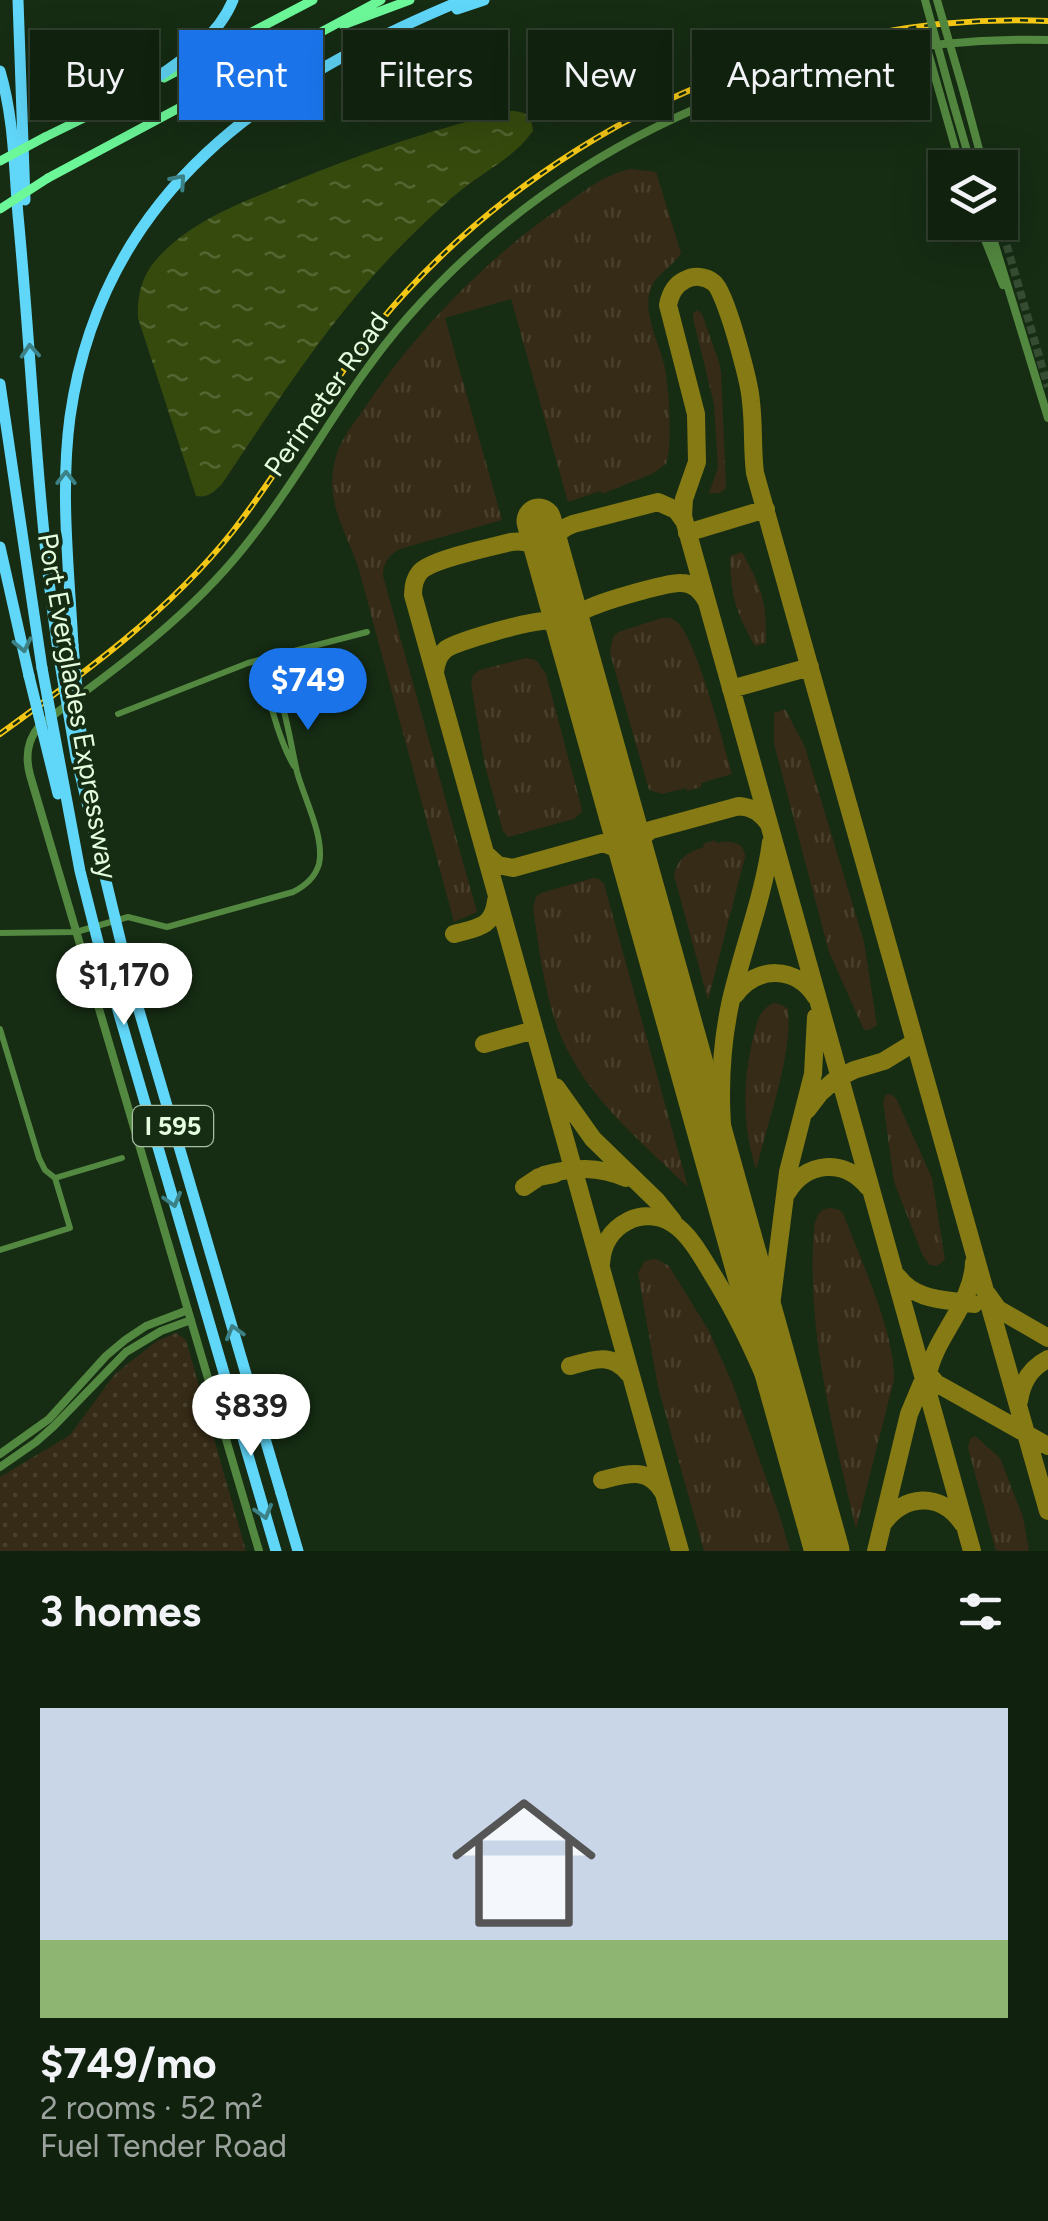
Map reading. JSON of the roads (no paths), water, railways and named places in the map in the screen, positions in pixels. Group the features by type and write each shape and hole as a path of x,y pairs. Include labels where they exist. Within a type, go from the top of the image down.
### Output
{"highway":[{"path":"18,0 26,279"},
{"path":"159,75 216,30 233,0"},
{"path":"76,757 81,732 66,494 70,416 88,339 107,290 145,223 178,182 234,127 299,82 462,0"},
{"path":"414,21 484,0"},
{"name":"Port Everglades Expressway","path":"0,71 11,122 26,279 41,516 76,757 130,980 298,1551"},
{"name":"Port Everglades Expressway","path":"0,384 42,668 80,870 276,1551"},
{"path":"0,546 54,778 80,870"}],"main road":[{"path":"159,80 313,0"},
{"path":"323,31 381,0"},
{"path":"323,32 410,0"},
{"path":"0,206 179,108"},
{"path":"0,160 79,120"}],"street":[{"path":"925,0 967,150"},
{"path":"937,0 979,150"},
{"name":"Perimeter Road","path":"930,45 1048,40"},
{"path":"930,59 957,150"},
{"name":"Perimeter Road","path":"76,932 30,775 30,738 40,725 127,661 215,582 267,518 348,393 393,334 466,258 551,188 612,150 692,111"},
{"path":"985,240 1011,303"},
{"path":"993,240 1048,418"},
{"path":"118,714 263,658 367,632"},
{"path":"0,933 76,932 128,918 166,927 304,886 316,870 320,848 271,671 263,658"},
{"path":"76,932 258,1551"},
{"path":"0,1029 39,1158 55,1178 70,1228 0,1250"},
{"path":"55,1178 122,1158"},
{"path":"0,1454 48,1419 125,1340 146,1326 188,1310"},
{"path":"0,1467 54,1426 126,1352 161,1331 191,1320"}],"water":[{"path":"508,112 524,113 533,131 511,154 442,206 375,273 306,361 222,484 207,495 196,496 138,318 141,288 155,261 201,223 256,197 345,161 454,125 474,120 508,120"}],"tunnel":[{"path":"1005,240 1048,387"}],"railway":[{"path":"0,734 93,665 153,615 208,561 255,501 359,349 406,292 470,229 541,174 617,126 698,87 782,56 869,34 958,23 1048,21"}]}
